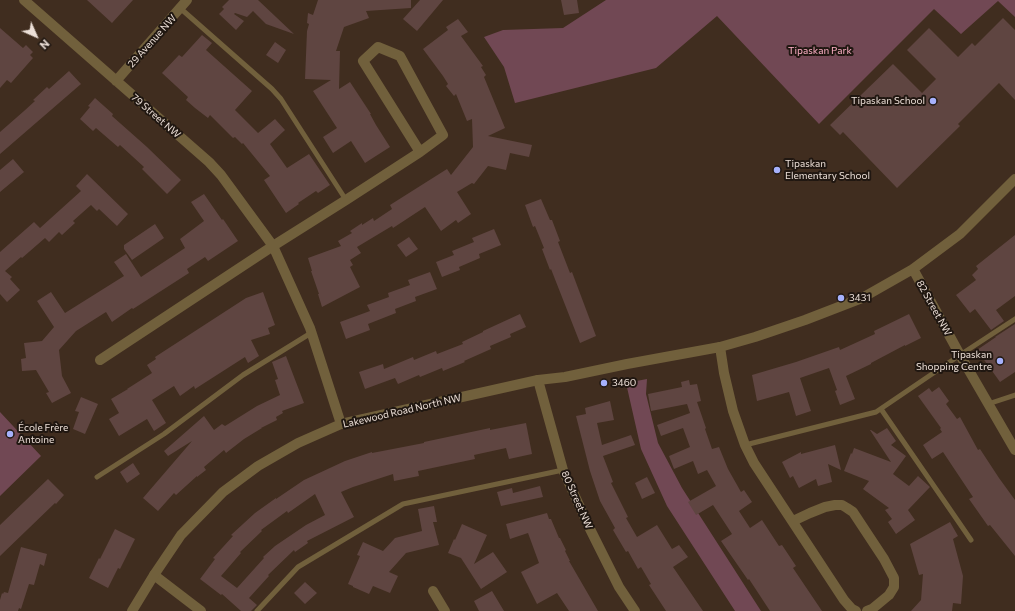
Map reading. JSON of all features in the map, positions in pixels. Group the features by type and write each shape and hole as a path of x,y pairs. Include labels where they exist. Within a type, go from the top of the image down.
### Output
{"street":[{"name":"79 Street NW","path":"24,0 209,162 221,176 273,246 311,333 341,424"},
{"name":"29 Avenue NW","path":"116,81 187,0"},
{"path":"100,360 273,246 420,152 443,135 400,56 378,47 363,61 420,152"},
{"name":"Lakewood Road North NW","path":"132,611 181,535 223,492 258,466 298,443 341,424 538,380 565,377 720,346 755,337 805,320 862,298 913,269 960,234 1015,179"},
{"name":"82 Street NW","path":"913,269 1015,450"},
{"path":"720,346 724,373 744,445 754,463 844,600 852,610 856,611"},
{"name":"80 Street NW","path":"538,380 563,470 616,581 634,611"},
{"path":"793,521 825,507 835,505 842,505 852,512 884,559 894,578 894,587 889,595 872,609 867,611"},
{"path":"154,575 201,611"},
{"path":"433,591 444,611"}],"lane":[{"path":"180,8 272,89 346,200"},
{"path":"744,445 876,412 960,354 1015,319"},
{"path":"97,477 164,434 243,375 311,333"},
{"path":"988,404 1015,395"},
{"path":"881,409 971,540"},
{"path":"257,611 298,567 403,504 563,470"}],"green space":[{"name":"Tipaskan Park","path":"606,0 1015,0 1015,17 998,1 961,34 934,9 819,124 717,16 656,68 515,103 504,67 484,37 503,30 563,28"},
{"path":"647,379 646,394 658,443 682,488 761,611 735,611 667,506 641,449 626,383"},
{"name":"École Frère Antoine","path":"0,412 41,456 0,496"}],"building":[{"path":"87,0 133,0 112,23"},
{"path":"229,0 258,0 294,34 266,24 253,11 247,17 234,14 244,21 236,30 219,14 224,9 222,7"},
{"path":"318,0 411,0 411,8 366,11 369,18 344,27 336,51 340,51 339,89 350,82 390,147 365,163 351,141 333,153 323,137 337,128 313,91 331,80 305,79 307,31 309,24 307,23 308,13 313,15"},
{"path":"420,0 443,0 417,31 403,19"},
{"path":"561,0 577,0 579,13 564,15"},
{"name":"Tipaskan School","path":"1003,18 1015,30 1015,100 999,83 958,124 960,126 897,188 843,132 840,135 830,125 893,64 922,93 936,79 907,50 929,28 958,57 972,43 975,46"},
{"path":"458,19 468,32 461,36 483,66 481,67 486,75 484,77 505,128 488,136 532,145 529,157 510,153 506,170 488,166 474,184 472,183 457,192 471,214 458,223 456,220 441,231 425,207 393,228 392,226 357,247 361,253 350,260 353,265 350,267 360,287 322,307 308,258 341,246 338,241 352,233 350,231 373,218 374,221 392,209 390,205 447,169 451,175 473,147 472,119 467,121 456,94 454,96 446,86 448,84 423,49 448,30 446,27"},
{"path":"0,28 23,48 26,45 33,52 30,55 33,58 11,83 7,80 0,88"},
{"path":"202,35 212,43 206,50 252,91 235,110 258,133 275,119 285,130 270,144 287,168 309,154 330,185 318,193 316,191 286,213 264,180 270,176 243,143 242,144 235,137 233,138 210,115 208,118 195,108 186,100 188,97 162,73 179,55 182,57"},
{"path":"275,42 286,50 278,63 266,55"},
{"path":"69,71 81,84 0,154 0,132 35,101 33,100 47,87 49,89"},
{"path":"95,98 113,114 112,116 181,180 167,194 142,169 144,167 120,145 118,147 96,128 93,131 80,119"},
{"path":"13,159 24,172 0,192 0,170"},
{"path":"87,174 128,214 117,226 99,209 97,211 91,205 73,221 75,223 62,235 59,232 49,242 45,238 5,271 12,277 10,279 20,290 7,302 0,294 0,252 34,222 40,228 81,191 76,186"},
{"path":"204,194 238,241 208,261 205,257 187,269 189,273 112,322 106,312 76,331 59,350 62,376 71,393 52,403 46,393 49,392 36,370 22,371 21,359 26,358 24,343 42,341 54,327 37,301 51,292 65,313 124,276 114,262 126,254 141,277 185,248 180,239 204,221 191,202"},
{"path":"541,199 550,220 552,220 560,241 558,242 570,273 572,272 596,336 580,343 542,249 544,248 535,226 533,227 525,205"},
{"path":"155,224 164,238 132,260 124,249 124,245"},
{"path":"494,229 501,245 479,254 480,258 459,267 460,270 442,277 436,262 454,255 452,251 474,242 472,238"},
{"path":"1015,235 1015,296 996,310 1004,321 991,330 975,309 970,313 956,295 976,280 972,275 978,269 976,266"},
{"path":"409,237 418,249 406,257 397,245"},
{"path":"430,272 437,289 415,297 416,301 395,309 396,313 368,324 370,330 346,339 340,322 370,311 367,305 389,297 388,293 410,285 408,280"},
{"path":"263,292 275,325 268,328 270,334 251,340 259,356 248,363 245,357 195,389 194,386 180,396 174,386 152,400 166,423 154,431 147,419 119,436 109,419 119,413 111,399 152,373 147,365 156,359 155,357 246,298"},
{"path":"520,314 526,327 510,334 511,337 490,346 491,349 464,361 465,362 443,371 442,368 420,377 419,375 398,384 395,378 365,389 359,372 383,364 384,369 413,357 414,360 436,351 437,354 463,344 462,342"},
{"path":"909,314 921,338 846,376 855,399 840,405 835,391 837,390 829,368 800,378 811,411 796,416 789,392 757,401 752,375 839,347 840,350 875,334 874,331"},
{"name":"Tipaskan Shopping Centre","path":"1015,324 1015,372 1000,382 977,350"},
{"path":"286,356 304,403 282,411 283,413 276,417 277,420 244,439 226,453 224,450 204,467 206,470 176,495 174,493 158,511 143,498 192,441 168,456 164,451 204,416 214,430 222,424 225,426 257,406 280,395 275,380 278,379 272,362"},
{"path":"689,380 690,385 697,384 701,401 697,402 712,449 719,447 728,469 741,492 744,490 752,502 739,511 750,528 762,520 779,546 782,545 796,566 793,568 822,611 770,611 721,541 732,534 713,505 696,515 688,502 716,486 707,470 698,474 693,461 674,469 669,456 690,447 683,428 661,436 657,425 690,413 687,404 651,411 648,394 682,387 681,382"},
{"path":"939,387 949,401 946,404 957,419 960,417 978,450 980,449 1015,500 1015,556 990,525 988,526 969,499 973,497 943,452 932,459 923,445 942,432 940,429 941,428 918,396 929,388 932,392"},
{"path":"81,397 98,404 85,434 73,429 79,412 75,411"},
{"path":"610,401 614,420 597,423 602,445 631,435 635,445 603,456 613,482 611,483 628,517 626,518 637,537 657,525 672,549 679,545 688,557 673,567 703,611 666,611 649,585 651,584 641,567 638,569 628,551 626,552 613,530 615,528 600,501 590,471 576,416 586,414 585,408"},
{"path":"526,423 532,454 509,459 506,448 474,455 475,459 418,471 419,476 394,481 393,474 341,492 354,517 307,541 308,543 295,552 294,550 268,575 269,576 249,598 257,605 251,611 241,611 222,594 221,595 200,579 215,559 213,558 233,536 231,535 255,513 304,480 345,461 372,452 424,443 490,428 490,430","holes":["315,494 325,515 306,525 275,546 263,557 264,558 237,588 221,576 241,553 240,552 262,531 261,530 287,511 288,513"]},
{"path":"887,428 896,441 891,445 906,456 893,474 909,486 918,476 930,487 908,510 915,520 896,534 888,522 892,519 885,510 889,508 863,489 869,481 844,471 854,448 891,462 870,430 877,434"},
{"path":"835,445 841,470 828,464 832,482 818,486 816,479 799,488 793,476 790,478 782,462 801,452 801,454"},
{"path":"133,463 140,474 127,483 120,472"},
{"path":"647,477 655,493 642,499 635,483"},
{"path":"48,479 64,495 0,556 0,525"},
{"path":"540,486 543,497 501,506 497,492 512,488 513,493"},
{"path":"434,506 437,522 433,522 439,545 406,553 389,572 398,576 390,593 373,586 369,594 348,584 360,556 357,555 363,542 383,551 395,538 422,531 418,509"},
{"path":"547,513 566,550 565,551 569,561 598,611 569,611 557,593 537,604 521,572 539,563 528,533 510,539 506,524"},
{"path":"950,522 958,536 953,539 963,576 961,604 953,603 952,611 911,611 921,600 923,574 919,575 910,544"},
{"path":"462,524 487,535 474,564 493,552 507,572 481,589 461,558 448,553"},
{"path":"115,529 135,539 120,569 118,568 108,588 89,578"},
{"path":"21,547 47,554 44,566 40,564 34,585 29,584 21,609 19,608 18,611 0,611 0,600 2,593 8,593"},
{"path":"305,582 317,593 305,604 294,593"},
{"path":"492,591 504,611 479,611 474,601"}],"place":[{"name":"Tipaskan School","path":"933,101"},
{"name":"Tipaskan Elementary School","path":"777,170"},
{"name":"3431","path":"841,298"},
{"name":"Tipaskan Shopping Centre","path":"1000,361"},
{"name":"3460","path":"604,383"},
{"name":"École Frère Antoine","path":"10,434"}]}
